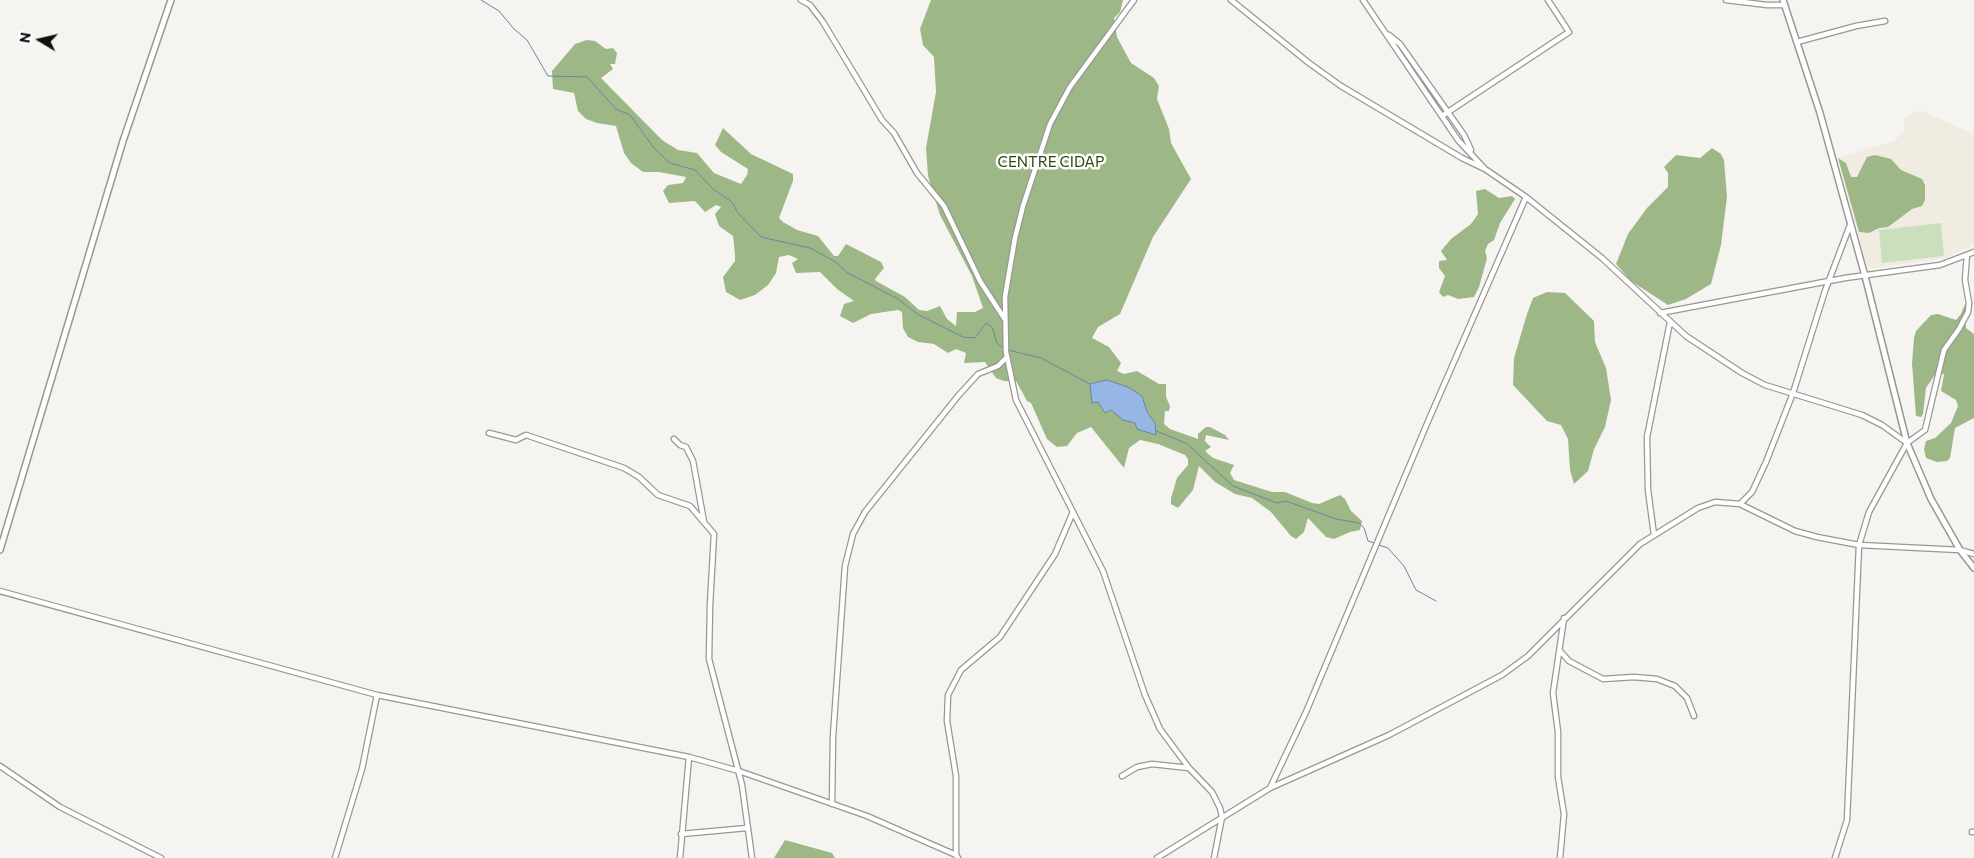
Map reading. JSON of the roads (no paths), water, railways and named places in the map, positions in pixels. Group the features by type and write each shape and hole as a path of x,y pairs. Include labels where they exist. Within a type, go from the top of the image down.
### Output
{"main road":[{"path":"0,550 124,141 171,0"},
{"path":"1784,2 1820,112 1865,276 1907,443 1931,499 1960,550 1974,568"}],"street":[{"path":"801,0 810,5 823,22 882,120 894,133 918,173 944,206 980,281 1004,320"},
{"path":"1134,0 1070,87 1050,124 1017,230 1005,297 1006,355 1016,400 1103,571 1145,695 1160,729 1189,768 1212,792 1222,816 1214,858"},
{"path":"1231,0 1341,86 1462,158 1485,169 1526,196 1602,258 1686,336 1742,373 1765,384 1862,416 1882,425 1907,443"},
{"path":"1362,0 1387,33 1399,56 1458,140 1485,169"},
{"path":"1442,116 1569,32 1548,0"},
{"path":"1726,0 1767,5 1784,2"},
{"path":"1797,42 1885,20"},
{"path":"1387,33 1400,44 1424,78 1464,136 1472,154"},
{"path":"1399,56 1406,53"},
{"path":"1418,82 1424,78"},
{"path":"1270,788 1306,712 1378,539 1526,196"},
{"path":"1740,504 1752,492 1766,462 1793,393 1828,282 1850,225"},
{"path":"1660,313 1828,282 1940,265 1974,252"},
{"path":"1836,858 1847,820 1859,545 1869,512 1907,443 1925,430 1944,350 1960,328 1968,312 1969,303 1965,280 1967,255"},
{"path":"1654,535 1648,490 1647,437 1670,322"},
{"path":"832,804 833,736 846,566 853,534 865,512 882,490 978,374 998,366 1006,355"},
{"path":"489,433 516,440 526,435 624,468 639,477 658,494 690,506 714,534 709,659 739,771 752,858"},
{"path":"674,439 680,445 686,447 693,461 704,522"},
{"path":"1157,858 1270,788 1389,735 1502,675 1528,656 1640,544 1698,508 1715,502 1740,504 1795,531 1859,545 1960,550 1974,554"},
{"path":"0,592 377,696 689,757 739,771 866,816 957,856 956,776 947,721 948,694 961,670 1000,637 1055,554 1073,512"},
{"path":"1560,858 1564,814 1558,777 1558,732 1553,693 1564,618"},
{"path":"1560,650 1569,661 1603,679 1658,679 1675,686 1687,698 1694,716"},
{"path":"335,858 362,769 377,696"},
{"path":"680,858 689,757"},
{"path":"1122,776 1137,767 1152,764 1189,768"},
{"path":"0,766 60,807 161,858"},
{"path":"681,834 747,828"}],"water":[{"path":"1107,380 1128,387 1142,396 1147,412 1155,423 1156,435 1137,429 1135,423 1123,420 1111,410 1105,413 1098,402 1092,403 1090,384"}],"waterway":[{"path":"481,0 499,11 514,29 527,40 548,76 587,77 616,109 630,115 654,148 670,163 695,170 713,189 732,202 738,213 761,237 810,248 834,261 848,273 898,299 919,315 963,337 975,338 986,323 992,327 997,343 1004,349"},
{"path":"1008,350 1041,358 1090,384"},
{"path":"1156,431 1186,443 1233,486 1277,503 1286,501 1336,519 1359,523 1364,528 1368,541 1375,543"},
{"path":"1379,545 1388,548 1404,566 1416,590 1436,601"}],"park label":[{"name":"CENTRE CIDAP","path":"1051,162"}]}
